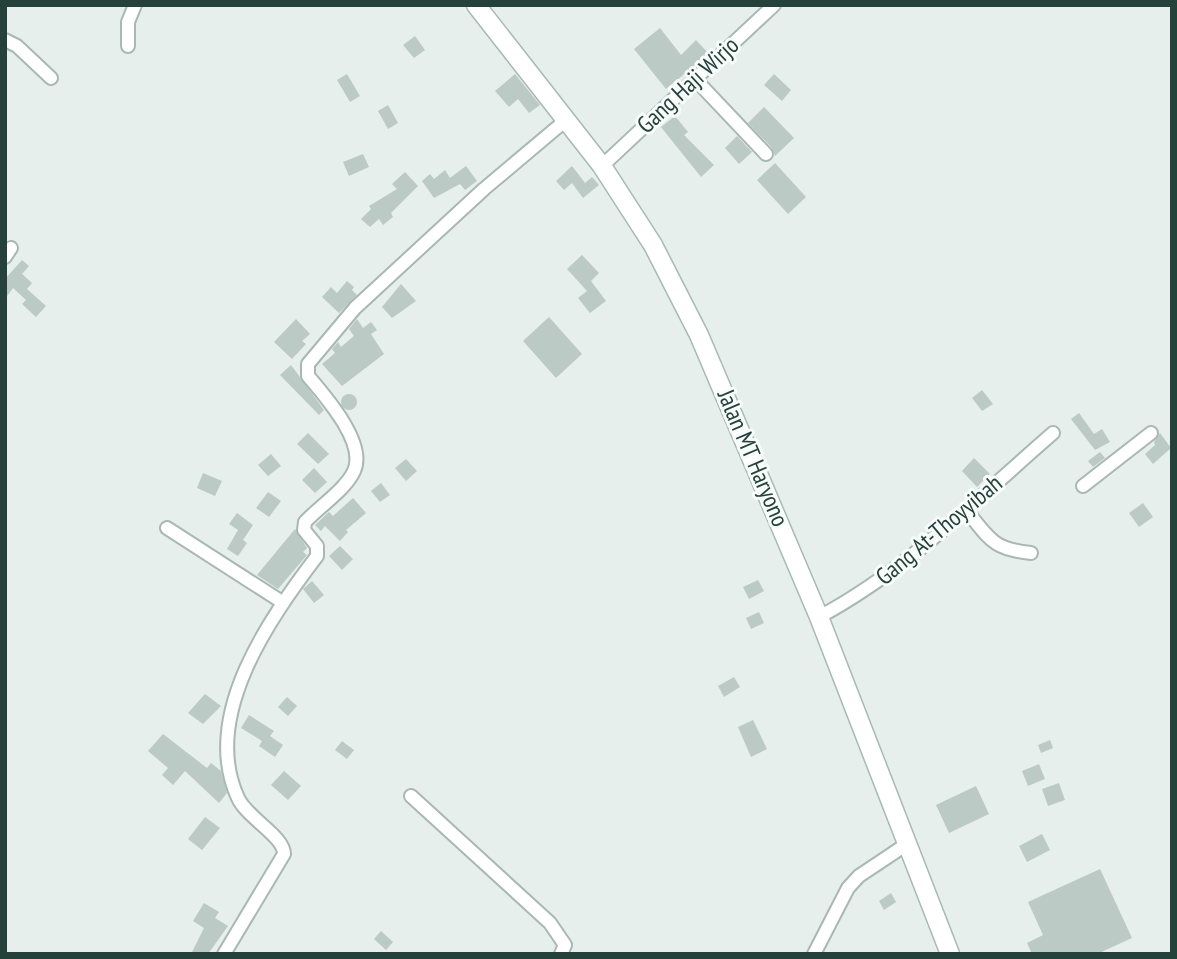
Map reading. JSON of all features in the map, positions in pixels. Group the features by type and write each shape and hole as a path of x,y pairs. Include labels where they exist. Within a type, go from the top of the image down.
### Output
{"main road":[{"name":"Jalan MT Haryono","path":"476,5 602,166 653,246 704,345 819,617 950,954"}],"street":[{"path":"128,46 128,22 135,5"},
{"name":"Gang Haji Wirjo","path":"602,166 772,6"},
{"path":"5,40 17,46 51,78"},
{"path":"694,78 766,154"},
{"path":"224,954 284,854 282,844 248,813 238,798 229,756 233,701 240,681 282,602 317,556 317,546 304,530 304,522 353,474 358,457 339,413 308,376 309,364 355,308 484,189 566,120"},
{"name":"Gang At-Thoyyibah","path":"819,617 873,586 966,510 1053,433"},
{"path":"1083,486 1151,433"},
{"path":"966,510 998,546 1006,551 1031,553"},
{"path":"167,528 282,602"},
{"path":"411,796 550,923 567,951"},
{"path":"814,954 848,888 859,876 907,844"}],"building":[{"path":"660,28 681,55 696,40 709,54 666,89 634,49"},
{"path":"415,36 425,50 414,58 403,45"},
{"path":"347,74 360,96 350,102 337,80"},
{"path":"515,74 540,105 529,113 518,99 509,107 495,91"},
{"path":"774,74 791,90 782,101 764,85"},
{"path":"388,105 398,123 388,129 378,111"},
{"path":"764,107 794,138 775,156 772,148 748,123"},
{"path":"675,116 688,132 684,135 714,165 701,177 661,127"},
{"path":"737,136 752,152 739,164 725,148"},
{"path":"363,154 369,167 349,176 343,162"},
{"path":"775,163 806,197 788,214 757,180"},
{"path":"466,166 477,181 465,190 460,184 434,198 422,181 430,174 434,179 445,170 450,178"},
{"path":"572,166 585,183 592,177 599,185 583,198 572,183 564,190 556,181"},
{"path":"405,172 418,186 391,213 393,217 383,225 379,219 370,227 361,219 371,209 369,206 397,189 392,184"},
{"path":"582,255 599,273 591,281 606,301 590,313 578,298 587,291 567,269"},
{"path":"22,260 29,266 22,274 32,283 27,289 46,306 36,317 22,304 26,300 13,288 5,299 5,279"},
{"path":"347,281 354,287 352,290 357,295 339,313 322,297 331,287 337,293"},
{"path":"401,284 416,301 392,318 382,307"},
{"path":"549,317 582,354 556,378 523,341"},
{"path":"296,319 310,334 302,341 306,344 292,359 274,342"},
{"path":"357,319 363,328 371,322 377,330 371,334 384,354 342,386 322,364 335,353 332,349 338,342 341,347 354,336 349,329"},
{"path":"291,365 324,410 319,415 280,375"},
{"path":"982,390 993,404 982,411 972,398"},
{"path":"349,394 355,396 355,408 349,410 343,408 341,402 343,396"},
{"path":"1079,413 1094,434 1102,429 1110,442 1095,450 1071,419"},
{"path":"308,433 329,454 318,464 297,444"},
{"path":"1160,433 1171,448 1153,464 1145,454 1155,445"},
{"path":"1100,452 1105,458 1093,467 1088,461"},
{"path":"271,454 281,466 268,476 258,465"},
{"path":"974,458 990,474 977,487 962,471"},
{"path":"406,459 417,471 406,481 395,468"},
{"path":"314,468 327,482 315,493 302,480"},
{"path":"203,473 222,481 215,496 197,488"},
{"path":"381,483 390,495 380,502 371,491"},
{"path":"268,492 281,501 269,517 256,508"},
{"path":"353,498 366,513 346,530 348,532 340,541 325,526 321,531 315,525 329,512 333,516"},
{"path":"1143,503 1153,517 1139,527 1129,513"},
{"path":"237,513 253,525 243,540 247,543 238,556 227,549 238,530 229,524"},
{"path":"295,529 307,548 303,552 307,555 278,589 257,575"},
{"path":"340,546 353,559 342,570 329,556"},
{"path":"758,580 764,591 749,599 743,587"},
{"path":"312,581 324,595 314,603 303,589"},
{"path":"759,612 764,623 751,629 746,618"},
{"path":"734,677 740,687 724,697 718,686"},
{"path":"205,694 221,706 203,724 188,713"},
{"path":"287,697 297,706 288,716 278,707"},
{"path":"249,715 274,731 270,736 283,745 275,757 259,746 262,741 241,728"},
{"path":"753,720 767,749 751,757 738,727"},
{"path":"163,734 207,768 211,763 221,771 227,793 219,803 185,771 173,785 162,775 168,768 148,751"},
{"path":"1050,740 1053,748 1041,753 1038,745"},
{"path":"342,741 354,750 347,759 335,750"},
{"path":"1039,764 1045,779 1028,786 1022,771"},
{"path":"284,771 301,786 288,800 271,785"},
{"path":"1059,783 1065,800 1048,806 1042,789"},
{"path":"976,786 989,814 949,833 936,805"},
{"path":"205,817 220,828 202,850 188,839"},
{"path":"1042,834 1050,850 1027,862 1019,846"},
{"path":"1100,869 1132,938 1097,954 1032,954 1027,943 1043,935 1028,902"},
{"path":"891,893 896,902 884,910 879,901"},
{"path":"204,903 219,912 215,918 228,926 208,954 191,954 204,928 193,921"},
{"path":"381,931 393,942 386,950 374,939"}]}
